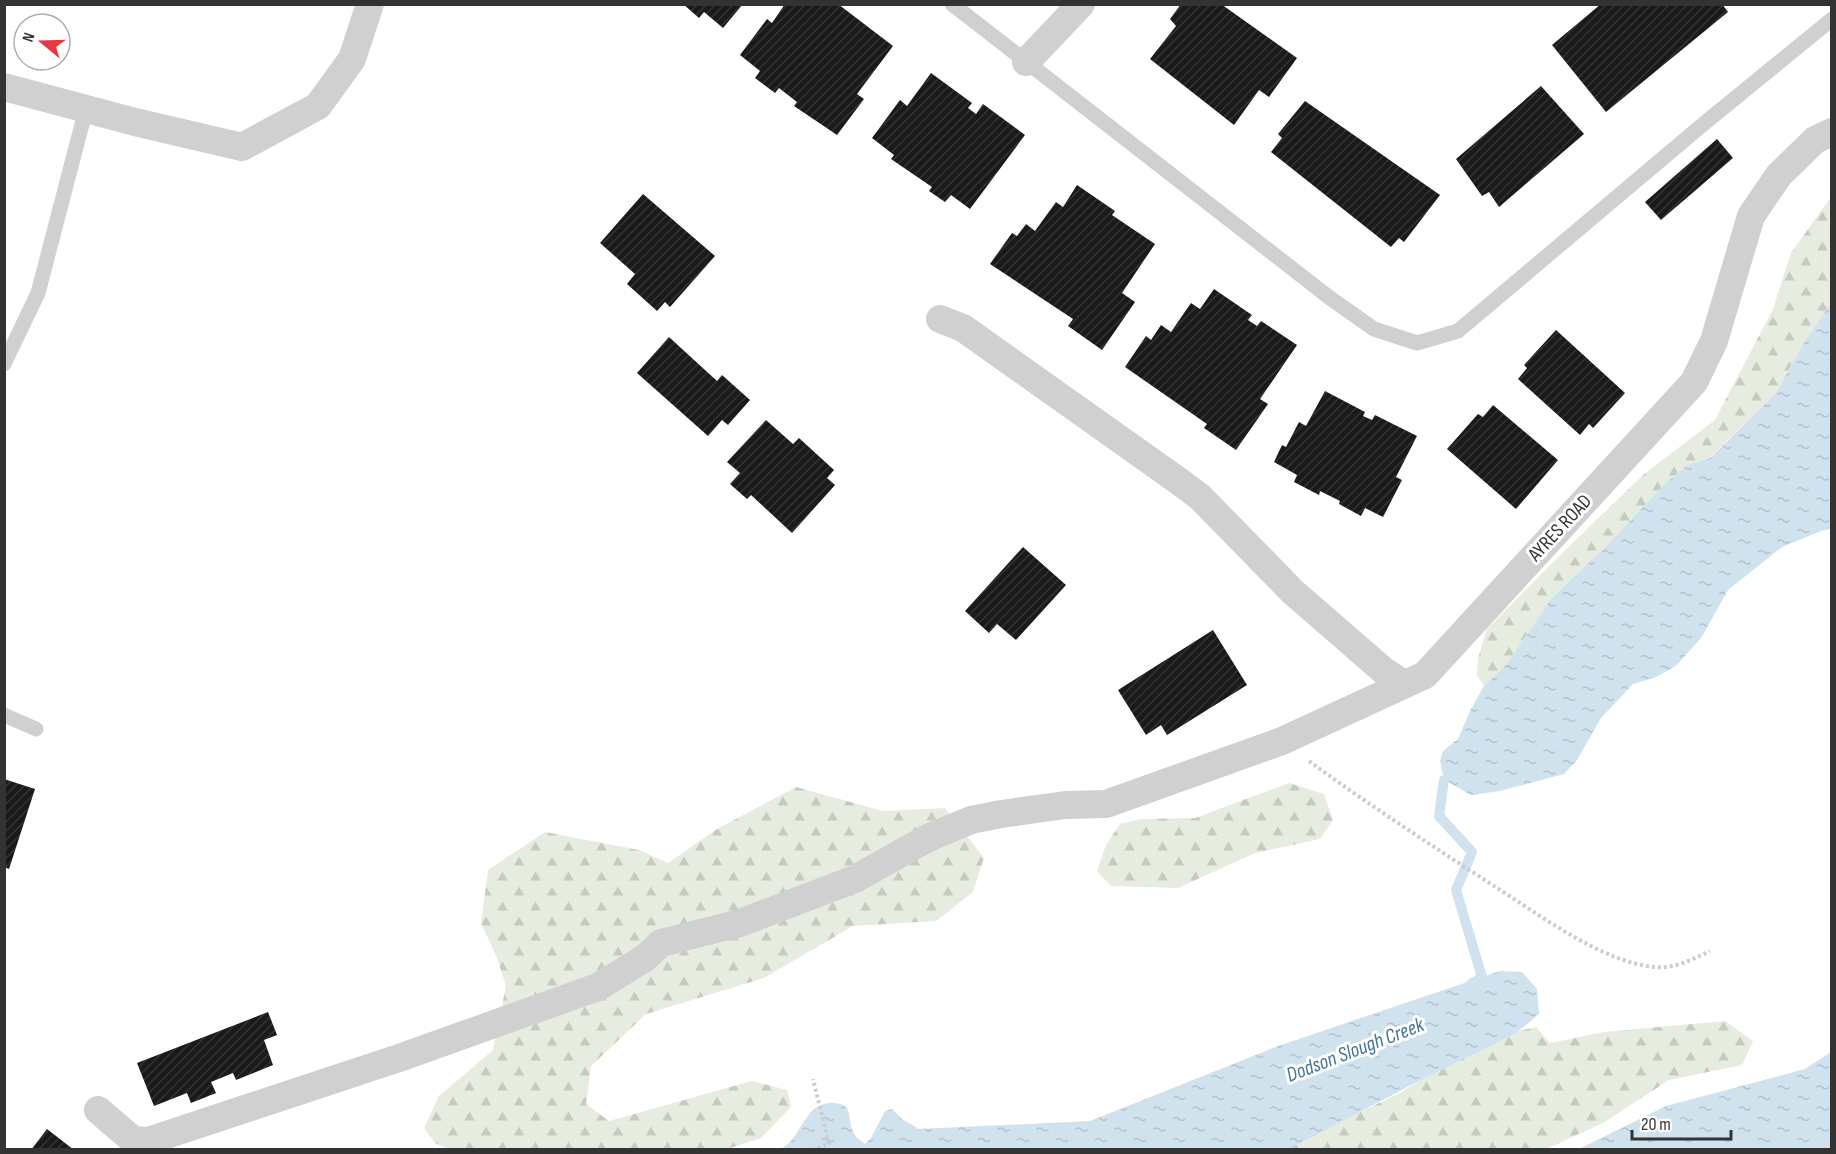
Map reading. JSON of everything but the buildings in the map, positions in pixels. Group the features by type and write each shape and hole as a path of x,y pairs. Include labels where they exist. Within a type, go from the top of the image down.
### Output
{"street":[{"path":"4,87 242,147 318,106 352,59 370,4"},
{"path":"1026,62 1081,4"},
{"name":"AYRES ROAD","path":"98,1110 134,1140 148,1141 399,1058 598,987 645,958 662,943 740,923 844,883 892,860 928,838 971,820 1065,805 1106,804 1282,741 1425,675 1694,382 1714,341 1751,216 1779,175 1815,140 1832,132"},
{"path":"940,319 963,328 1200,497 1293,592 1384,671 1404,684"}],"lane":[{"path":"952,4 1330,298 1374,329 1417,343 1458,332 1701,126 1832,19"},
{"path":"4,364 38,293 86,109"},
{"path":"4,716 36,729"}],"path":[{"path":"1282,741 1373,808 1552,923 1614,957 1654,967 1686,962 1710,951"},
{"path":"812,1149 829,1144 813,1079"}],"green space":[{"path":"1831,197 1831,303 1804,342 1776,393 1709,458 1687,465 1666,483 1551,599 1506,665 1484,686 1477,675 1478,658 1487,629 1644,474 1715,420 1773,309 1791,253"},
{"path":"1289,783 1324,794 1333,820 1320,839 1255,853 1178,888 1111,886 1097,871 1106,845 1120,824 1141,819 1195,818"},
{"path":"796,787 883,811 945,808 984,858 973,892 936,921 853,926 764,978 646,1014 591,1066 586,1104 609,1121 752,1081 787,1090 791,1107 761,1138 724,1150 450,1150 435,1143 424,1128 439,1096 493,1050 506,986 497,958 481,923 488,870 545,832 639,850 668,863 717,829"},
{"path":"1725,1021 1753,1041 1742,1065 1669,1080 1603,1123 1546,1149 1281,1150 1400,1093 1484,1039 1536,1027 1550,1043 1604,1032"}],"water":[{"path":"1831,303 1831,529 1782,547 1728,590 1701,638 1677,665 1656,677 1633,684 1601,718 1577,760 1564,774 1500,791 1471,795 1444,780 1440,761 1443,751 1458,739 1484,686 1506,665 1551,599 1666,483 1687,465 1710,458 1776,393 1804,342"},
{"path":"1500,971 1522,972 1537,989 1539,1014 1516,1033 1289,1149 780,1149 793,1139 814,1109 830,1103 844,1105 849,1113 855,1135 865,1144 871,1138 885,1111 892,1109 902,1119 919,1129 1090,1121 1278,1046"},
{"path":"1831,1052 1831,1149 1579,1149 1666,1106 1805,1069"}],"waterway":[{"name":"Dodson Slough Creek","path":"1444,780 1439,816 1472,852 1456,890 1482,977 1471,984"}]}
